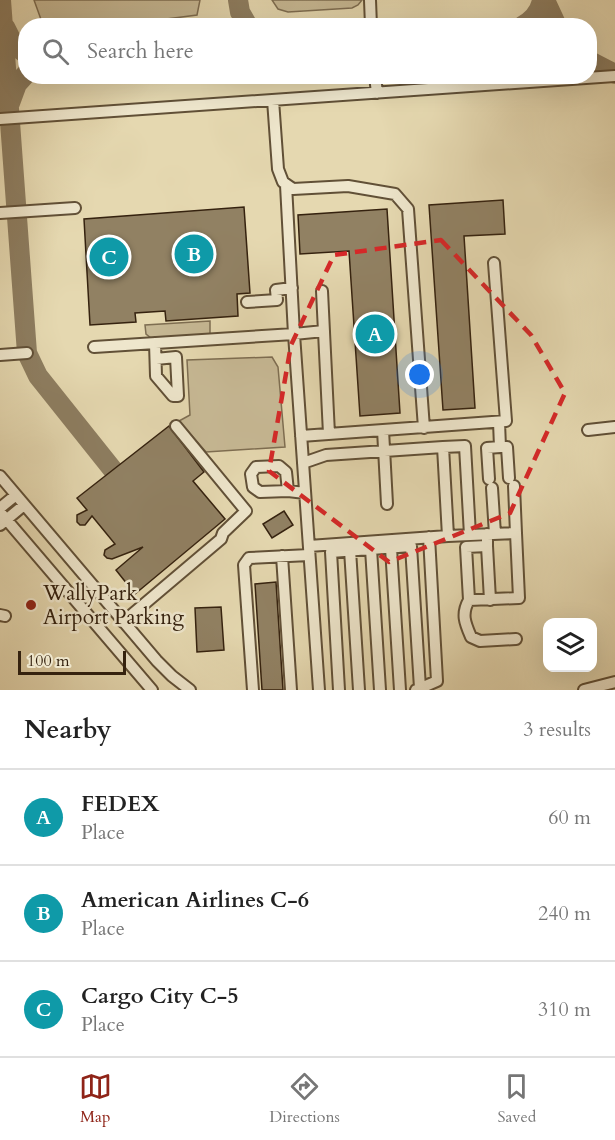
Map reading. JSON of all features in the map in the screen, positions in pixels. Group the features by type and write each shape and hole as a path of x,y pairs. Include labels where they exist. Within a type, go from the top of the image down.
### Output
{"street":[{"path":"370,0 371,18"},
{"path":"597,77 615,76"},
{"path":"376,84 377,93"},
{"path":"0,118 503,84"},
{"path":"273,100 278,169 286,185 318,690"},
{"path":"286,185 298,189 348,186 395,194 408,209 424,428"},
{"path":"0,213 75,208"},
{"path":"301,436 506,421 494,263"},
{"path":"247,302 277,300 276,290 292,288"},
{"path":"322,291 329,434"},
{"path":"94,347 324,331"},
{"path":"155,343 156,359"},
{"path":"0,355 27,353"},
{"path":"499,422 500,447"},
{"path":"123,622 221,539 223,533 246,511 176,426"},
{"path":"588,430 615,427"},
{"path":"383,430 387,504"},
{"path":"303,464 326,454 465,446 470,535"},
{"path":"443,447 448,536"},
{"path":"469,600 490,600 519,598 516,533 507,447 487,448 491,483 490,600"},
{"path":"0,476 164,669 190,690"},
{"path":"288,491 305,493"},
{"path":"2,516 16,495"},
{"path":"2,516 24,505"},
{"path":"2,516 152,690"},
{"path":"516,533 490,538 466,547 469,600 463,619 471,637 480,642 516,639"},
{"path":"253,690 244,565 249,558 282,556 309,550 429,537 470,535 490,538"},
{"path":"339,690 330,552 350,550 411,546 418,689 436,681 429,537"},
{"path":"391,548 400,690"},
{"path":"371,549 380,690"},
{"path":"350,550 359,690"},
{"path":"282,556 291,690"},
{"path":"584,690 615,681"}],"highlighted area":[{"path":"441,240 531,335 565,393 510,513 389,562 269,471 291,345 334,255"}],"shaded area":[{"path":"34,0 200,0 197,15 174,18 40,18"},
{"path":"272,0 362,0 352,8 288,12 278,9"},
{"path":"210,321 210,334 151,338 146,334 145,325"},
{"path":"272,357 278,367 285,447 206,452 179,421 190,415 187,360"}],"building":[{"path":"503,200 505,234 464,236 475,408 443,410 429,205"},
{"path":"244,207 250,293 237,294 238,316 166,321 165,311 135,313 136,322 90,325 84,219"},
{"path":"387,209 400,413 360,416 349,251 300,254 298,215"},
{"path":"169,426 204,472 193,481 225,519 135,594 116,570 143,547 112,559 107,558 104,555 105,550 115,544 92,516 85,525 77,522 77,515 87,510 77,498"},
{"path":"284,511 293,525 272,538 263,524"},
{"path":"276,582 283,690 262,690 255,584"},
{"path":"221,607 224,650 197,652 195,608"}],"taxiway":[{"path":"1,0 27,353 38,376 113,470"},
{"path":"238,0 243,18"},
{"path":"532,18 540,8 542,0"},
{"path":"545,0 553,18"},
{"path":"5,27 13,43 18,47"},
{"path":"597,65 615,74"},
{"path":"10,103 18,83"}],"place":[{"name":"American Airlines C-6","path":"194,254"},
{"name":"Cargo City C-5","path":"109,257"},
{"name":"FEDEX","path":"375,334"},
{"name":"WallyPark Airport Parking","path":"31,605"}]}
